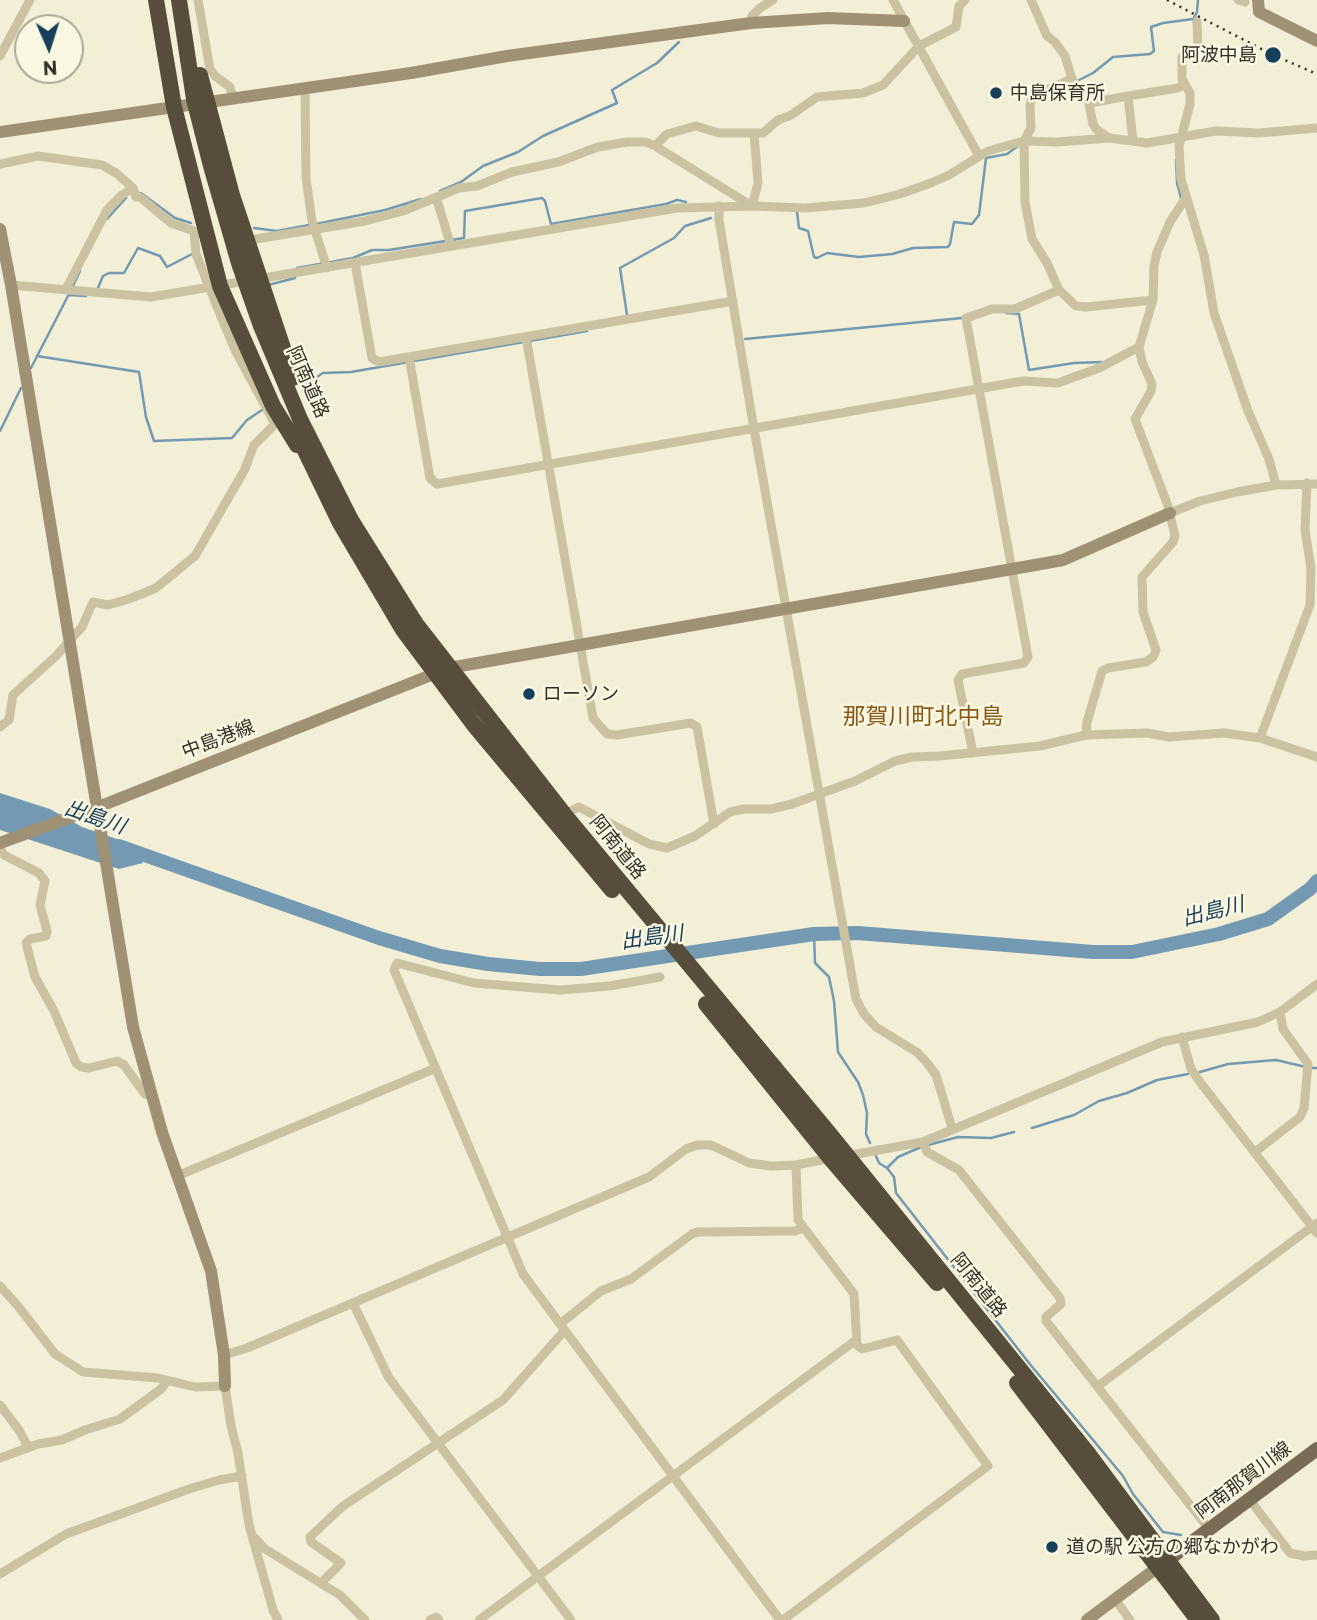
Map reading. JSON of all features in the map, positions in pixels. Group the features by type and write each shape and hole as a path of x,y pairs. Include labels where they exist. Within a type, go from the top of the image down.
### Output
{"highway":[{"path":"156,0 174,107 214,287 274,406 326,483"},
{"name":"阿南道路","path":"168,0 185,100 214,215 253,332 326,483 403,630 442,671 564,814 656,934"},
{"name":"阿南道路","path":"179,0 194,99 223,212 282,390"},
{"path":"189,0 206,102 232,195 262,278 326,483"},
{"name":"阿南道路","path":"442,671 656,934 830,1158 953,1302 1082,1465 1212,1620"},
{"name":"阿南道路","path":"691,978 848,1156 1087,1452 1163,1563 1198,1620"}],"main road":[{"name":"阿南那賀川線","path":"1163,1563 1317,1450"}],"street":[{"path":"0,56 30,0"},
{"path":"198,0 210,69 230,87 233,98"},
{"path":"751,23 752,16 773,0"},
{"path":"893,0 979,156"},
{"path":"655,146 667,134 696,126 719,133 763,132 817,97 873,91 883,85 919,46 956,27 959,6 965,0"},
{"path":"1031,0 1047,36 1065,56 1072,79 1090,103 1093,124 1109,138"},
{"path":"1247,1 1259,12 1317,41"},
{"path":"0,132 411,73 507,56 751,23 828,18 904,21"},
{"path":"1181,87 1182,58 1184,54 1198,51 1198,22"},
{"path":"1072,79 1032,99 1030,105 1031,128 1024,141 1025,202 1032,239 1059,290 1076,306 1151,300"},
{"path":"1090,103 1181,87 1190,93 1179,160 1185,199 1204,255 1214,313 1248,411 1269,458 1276,485"},
{"path":"305,88 306,178 313,225 326,265"},
{"path":"1128,96 1133,141"},
{"path":"11,285 151,297 326,265 355,263 450,242 677,208 805,208 864,203 900,194 949,175 979,156 1024,141 1057,142 1109,138 1147,143 1216,131 1259,133 1317,128"},
{"path":"752,206 758,183 754,133"},
{"path":"256,239 313,225 365,221 403,211 459,188 477,186 512,172 558,162 598,147 637,142 655,146 752,206"},
{"path":"0,164 38,156 102,165 116,173 171,223 194,231 196,251 214,287"},
{"path":"69,290 107,210 122,194 134,191"},
{"path":"436,197 450,242"},
{"path":"1086,735 1087,722 1102,671 1146,662 1153,657 1156,650 1143,612 1142,577 1173,542 1175,536 1170,513 1135,419 1152,391 1139,347 1151,300 1157,252 1170,222 1185,199"},
{"path":"719,206 719,220 754,429 839,916 856,999 864,1014 876,1027 918,1053 928,1063 936,1075 952,1128"},
{"path":"0,229 133,1027 177,1177 211,1271 225,1386 242,1476 246,1515 278,1620"},
{"path":"355,263 372,358 379,362 409,360 733,302"},
{"path":"973,753 958,680 962,674 1024,663 1028,657 966,318 992,309 1015,309 1059,290"},
{"path":"0,727 9,720 13,695 56,656 82,627 93,601 108,605 147,592 195,556 245,469 254,445 275,425 235,350 225,311"},
{"path":"527,340 593,718 607,734 617,735 691,723 697,727 714,824"},
{"path":"409,360 430,478 437,484 1033,380 1058,383 1099,368 1139,347"},
{"path":"1170,513 1199,501 1276,485 1312,484 1305,530 1311,568 1310,605 1260,738"},
{"name":"中島港線","path":"5,841 442,671 1063,560 1170,513"},
{"path":"564,814 579,807 658,847 667,848 695,836 737,810 771,809 818,795 855,781 895,761 912,757 1040,746 1086,735 1147,733 1168,737 1224,733 1260,738 1317,757"},
{"path":"0,849 4,855 39,873 45,881 40,905 46,936 30,939 26,943 35,978 54,1011 76,1063 89,1068 117,1061 124,1065 145,1094 151,1095"},
{"path":"660,977 610,986 560,990 474,983 397,963 394,970 523,1274 781,1620 988,1466 897,1340 862,1349 857,1345 854,1294 798,1220 796,1165"},
{"path":"223,1355 247,1348 649,1177 686,1149 697,1145 711,1145 749,1163 771,1167 923,1142 1133,1052 1182,1037 1248,1024 1280,1012 1317,984"},
{"path":"1255,1152 1300,1117 1312,1064 1283,1029 1280,1012"},
{"path":"1098,1386 1315,1228 1191,1069 1182,1037"},
{"path":"177,1177 436,1068"},
{"path":"923,1142 927,1152 958,1170 1060,1298 1061,1304 1046,1317 1046,1321 1209,1529"},
{"path":"322,1582 341,1563 311,1542 310,1537 343,1506 503,1401 563,1327 601,1291 631,1279 697,1232 795,1231 803,1228"},
{"path":"0,1286 55,1354 83,1372 167,1381 195,1387 225,1386"},
{"path":"353,1303 382,1367 571,1620"},
{"path":"479,1620 856,1340"},
{"path":"0,1458 120,1419 161,1389 167,1381"},
{"path":"0,1405 28,1447"},
{"path":"0,1574 66,1534 189,1489 242,1476"},
{"path":"1250,1500 1290,1553 1317,1555"},
{"path":"254,1537 265,1549 340,1595 365,1620"},
{"path":"1087,1620 1163,1563"},
{"path":"1115,1599 1130,1620"},
{"path":"429,1620 436,1617 439,1620"}],"water":[{"path":"0,793 50,809 82,827 134,845 143,863 119,869 0,830"}],"waterway":[{"path":"1193,20 1198,0"},
{"path":"1077,81 1093,73 1113,57 1150,54 1154,51 1151,27 1193,19"},
{"path":"440,191 461,182 483,166 518,152 543,136 617,103 612,90 657,63 679,42"},
{"path":"797,212 799,228 808,231 814,257 817,258 827,253 859,257 892,254 913,248 948,247 954,222 972,224 979,215 986,158 1007,154 1018,146"},
{"path":"1176,160 1181,198"},
{"path":"141,193 175,218 191,223"},
{"path":"107,219 126,198"},
{"path":"297,268 353,258 372,250 389,250 464,238 465,211 542,198 551,224 677,200 686,202"},
{"path":"316,224 385,210 421,199"},
{"path":"627,315 620,268 674,238 685,226 711,218"},
{"path":"254,228 277,231 309,225"},
{"path":"98,288 103,276 109,273 124,273 138,248 160,256 167,267 194,253"},
{"path":"72,288 80,271"},
{"path":"268,285 295,278"},
{"path":"31,368 69,294"},
{"path":"69,295 86,296"},
{"path":"1006,313 1019,314 1029,370 1102,362"},
{"path":"745,339 962,318"},
{"path":"306,384 323,373 351,372 587,331"},
{"path":"37,356 139,372 146,417 154,441 232,438 247,420 262,410"},
{"path":"0,431 21,388"},
{"name":"出島川","path":"119,846 379,938 440,956 540,969 581,969 814,934 858,933 1093,952 1132,952 1219,934 1268,919 1317,881"},
{"path":"814,934 815,963 829,977 834,1001 838,1052 858,1082 863,1095 867,1113 866,1134 870,1143"},
{"path":"1200,1072 1228,1064 1276,1060 1306,1067"},
{"path":"1312,1068 1317,1068"},
{"path":"1032,1128 1074,1115 1099,1101 1157,1080 1188,1074"},
{"path":"928,1145 958,1137 991,1138 1014,1132"},
{"path":"876,1156 879,1163 887,1168 898,1157 921,1147"},
{"path":"887,1168 894,1177 896,1193 1029,1363 1123,1476 1133,1494 1163,1532 1181,1535"}],"railway":[{"path":"1167,0 1273,55 1317,74"}],"place":[{"name":"阿波中島","path":"1273,55"},
{"name":"中島保育所","path":"996,93"},
{"name":"ローソン","path":"529,694"},
{"name":"道の駅 公方の郷なかがわ","path":"1052,1547"}],"district":[{"name":"那賀川町北中島","path":"923,716"}]}
